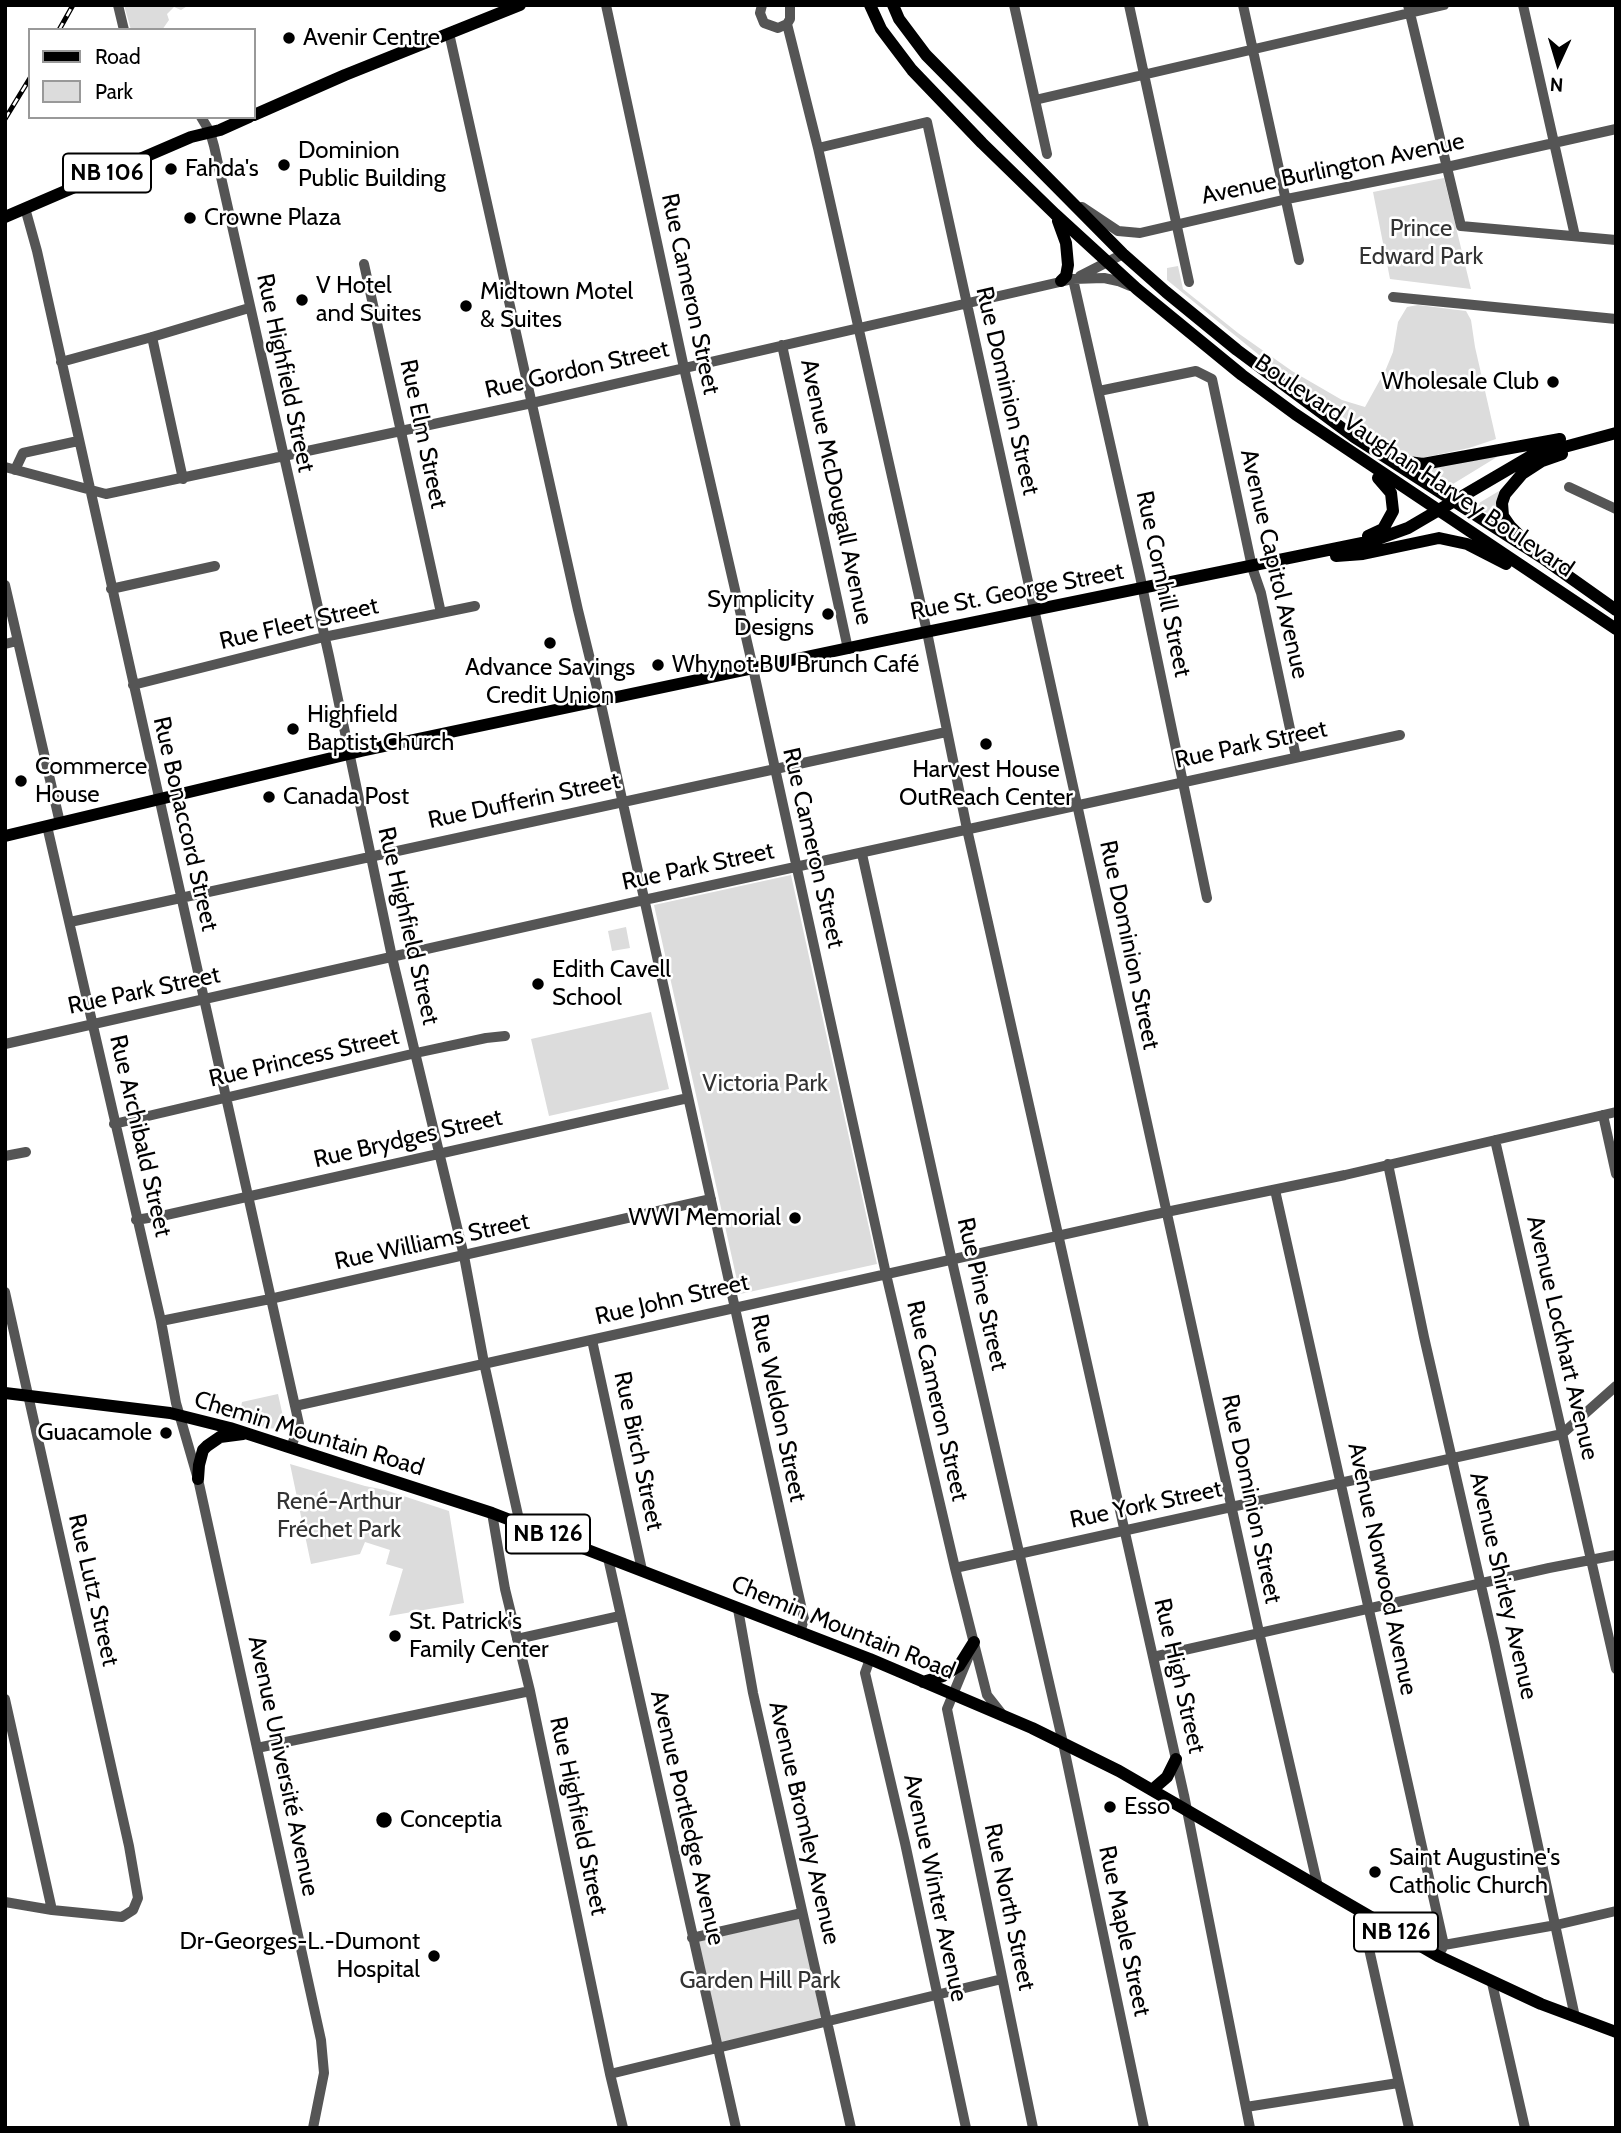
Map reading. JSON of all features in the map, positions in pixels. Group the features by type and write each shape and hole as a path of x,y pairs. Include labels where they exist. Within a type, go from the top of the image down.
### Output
{"main road":[{"name":"NB 106","path":"256,114 520,5"},
{"name":"Boulevard Vaughan Harvey Boulevard","path":"870,5 881,29 912,69 982,143 1137,289 1242,375 1346,450 1616,629"},
{"name":"Boulevard Vaughan Harvey Boulevard","path":"893,5 899,19 926,55 1123,254 1237,350 1387,458 1544,559 1616,610"},
{"name":"NB 106","path":"5,216 191,138 244,119"},
{"path":"1055,214 1066,243 1067,280"},
{"path":"1387,458 1423,464 1513,446 1616,433"},
{"path":"1544,559 1506,522 1502,510 1506,491 1522,474 1542,461 1616,433"},
{"name":"Rue St. George Street","path":"5,836 349,754 928,632 1307,556 1392,536 1531,456 1616,433"},
{"path":"1307,556 1377,533 1388,523 1392,514 1393,502 1388,489 1346,450"},
{"path":"1307,556 1351,555 1430,539 1448,538 1475,547 1589,610"},
{"name":"Chemin Mountain Road","path":"5,1393 179,1415 247,1433 492,1513 870,1659 1063,1743 1152,1790 1361,1913 1441,1951 1492,1983 1616,2032"},
{"path":"198,1479 203,1450 207,1446 219,1437 247,1433"},
{"path":"923,1682 943,1676 959,1666 974,1642"},
{"path":"1152,1790 1167,1777 1176,1759"}],"street":[{"path":"118,5 124,28"},
{"name":"Rue Cameron Street","path":"606,5 886,1274 987,1695 1003,1715"},
{"path":"762,5 761,18 768,26 778,28 787,24 792,14 790,5"},
{"path":"1014,5 1047,154"},
{"path":"1129,5 1189,282"},
{"path":"1243,5 1299,260"},
{"path":"1035,100 1253,50 1409,9 1444,5"},
{"path":"1523,5 1575,236"},
{"path":"1409,9 1461,226 1616,240"},
{"name":"Rue High Street","path":"787,24 818,148 928,632 967,829 1188,1811 1250,2128"},
{"name":"Rue Weldon Street","path":"449,33 804,1619 800,1633"},
{"name":"Rue Highfield Street","path":"202,119 210,132 324,637 392,957 464,1256 484,1363 520,1524"},
{"name":"Rue Dominion Street","path":"818,148 927,122 1259,1632 1318,1886"},
{"name":"Avenue Burlington Avenue","path":"1068,198 1118,231 1140,233 1616,129"},
{"name":"Rue Bonaccord Street","path":"25,208 299,1424 291,1448"},
{"name":"Rue Gordon Street","path":"10,469 89,492 106,494 532,403 1067,280 1123,254"},
{"name":"Rue Elm Street","path":"364,264 441,613"},
{"name":"Rue Gordon Street","path":"1067,280 1118,281 1137,289"},
{"name":"Rue Cornhill Street","path":"1067,280 1099,391 1207,898"},
{"path":"1393,297 1616,318"},
{"path":"61,362 249,308"},
{"path":"152,337 183,479"},
{"name":"Avenue McDougall Avenue","path":"782,345 848,649"},
{"name":"Avenue Capitol Avenue","path":"1099,391 1196,371 1212,379 1296,757"},
{"path":"10,469 23,453 78,440"},
{"path":"1569,486 1616,509"},
{"path":"111,589 215,566"},
{"path":"5,585 60,823"},
{"name":"Rue Fleet Street","path":"133,685 324,637 475,606"},
{"path":"5,643 18,641"},
{"name":"Rue Dufferin Street","path":"70,922 946,732"},
{"name":"Rue Park Street","path":"5,1044 644,900 1400,735"},
{"name":"Rue Archibald Street","path":"47,826 161,1321 179,1415"},
{"name":"Rue Pine Street","path":"862,854 1063,1743"},
{"name":"Rue Princess Street","path":"114,1124 416,1053 486,1038 505,1037"},
{"name":"Rue Brydges Street","path":"136,1220 688,1098"},
{"path":"1616,1112 1603,1115 1616,1174"},
{"name":"Rue John Street","path":"295,1406 1603,1115"},
{"name":"Avenue Lockhart Avenue","path":"1495,1140 1616,1669"},
{"path":"5,1156 26,1152"},
{"name":"Avenue Shirley Avenue","path":"1388,1164 1575,2017"},
{"name":"Avenue Norwood Avenue","path":"1275,1190 1304,1328 1370,1609 1441,1951"},
{"name":"Rue Williams Street","path":"161,1321 464,1256 711,1199"},
{"name":"Rue Lutz Street","path":"5,1292 128,1838 138,1898 133,1910 122,1917 52,1910"},
{"name":"Rue Birch Street","path":"592,1340 642,1570"},
{"name":"Rue York Street","path":"955,1568 1562,1434 1616,1386"},
{"name":"Avenue Université Avenue","path":"179,1415 198,1479 321,2040 324,2073 313,2128"},
{"name":"Rue Highfield Street","path":"492,1513 505,1589 530,1691 623,2128"},
{"path":"1153,1657 1616,1555"},
{"name":"Avenue Portledge Avenue","path":"608,1558 736,2128"},
{"name":"Avenue Bromley Avenue","path":"738,1609 753,1693 851,2128"},
{"path":"517,1639 620,1616"},
{"path":"954,1695 974,1642"},
{"name":"Avenue Winter Avenue","path":"870,1659 865,1673 966,2128"},
{"path":"257,1748 530,1691"},
{"name":"Rue North Street","path":"954,1695 947,1709 1033,2128"},
{"path":"5,1699 52,1910 5,1902"},
{"name":"Rue Maple Street","path":"1063,1743 1144,2128"},
{"path":"1441,1951 1616,1911"},
{"path":"692,1938 802,1913"},
{"path":"1361,1913 1409,2128"},
{"path":"610,2074 1002,1979"},
{"path":"1492,1983 1525,2128"},
{"path":"1246,2107 1398,2083"}],"green space":[{"path":"124,5 189,5 181,10 174,7 167,14 169,20 163,28 130,28"},
{"name":"Prince Edward Park","path":"1444,178 1471,289 1390,279 1373,192"},
{"path":"1178,266 1183,289 1238,333 1292,371 1342,400 1365,407 1386,369 1393,352 1398,322 1407,307 1418,305 1466,311 1471,320 1496,439 1422,458 1396,453 1264,359 1167,280 1167,268"},
{"path":"1496,454 1497,457 1448,487 1426,474 1425,468"},
{"path":"1499,491 1496,506 1498,519 1474,506"},
{"name":"Victoria Park","path":"791,875 877,1264 740,1294 654,905"},
{"path":"626,927 630,948 612,951 608,931"},
{"path":"651,1012 669,1089 549,1116 531,1039"},
{"path":"278,1394 284,1421 277,1429 234,1417 240,1413 242,1402"},
{"name":"René-Arthur Fréchet Park","path":"290,1464 449,1511 464,1603 389,1616 403,1569 386,1564 390,1550 365,1542 360,1554 311,1564"},
{"name":"Garden Hill Park","path":"802,1913 827,2023 719,2048 692,1938"}],"railway":[{"path":"60,28 73,5"},
{"path":"5,119 28,81"}],"place":[{"name":"Avenir Centre","path":"289,38"},
{"name":"Dominion Public Building","path":"284,165"},
{"name":"Fahda's","path":"171,169"},
{"name":"Crowne Plaza","path":"190,218"},
{"name":"V Hotel and Suites","path":"302,300"},
{"name":"Midtown Motel & Suites","path":"466,306"},
{"name":"Wholesale Club","path":"1553,382"},
{"name":"Symplicity Designs","path":"828,614"},
{"name":"Advance Savings Credit Union","path":"550,643"},
{"name":"Whynot.BU Brunch Café","path":"658,665"},
{"name":"Highfield Baptist Church","path":"293,729"},
{"name":"Harvest House OutReach Center","path":"986,744"},
{"name":"Commerce House","path":"21,781"},
{"name":"Canada Post","path":"269,797"},
{"name":"Edith Cavell School","path":"538,984"},
{"name":"WWI Memorial","path":"795,1218"},
{"name":"Guacamole","path":"166,1433"},
{"name":"St. Patrick's Family Center","path":"395,1636"},
{"name":"Esso","path":"1110,1807"},
{"name":"Conceptia","path":"384,1820"},
{"name":"Saint Augustine's Catholic Church","path":"1375,1872"},
{"name":"Dr-Georges-L.-Dumont Hospital","path":"434,1956"}]}
